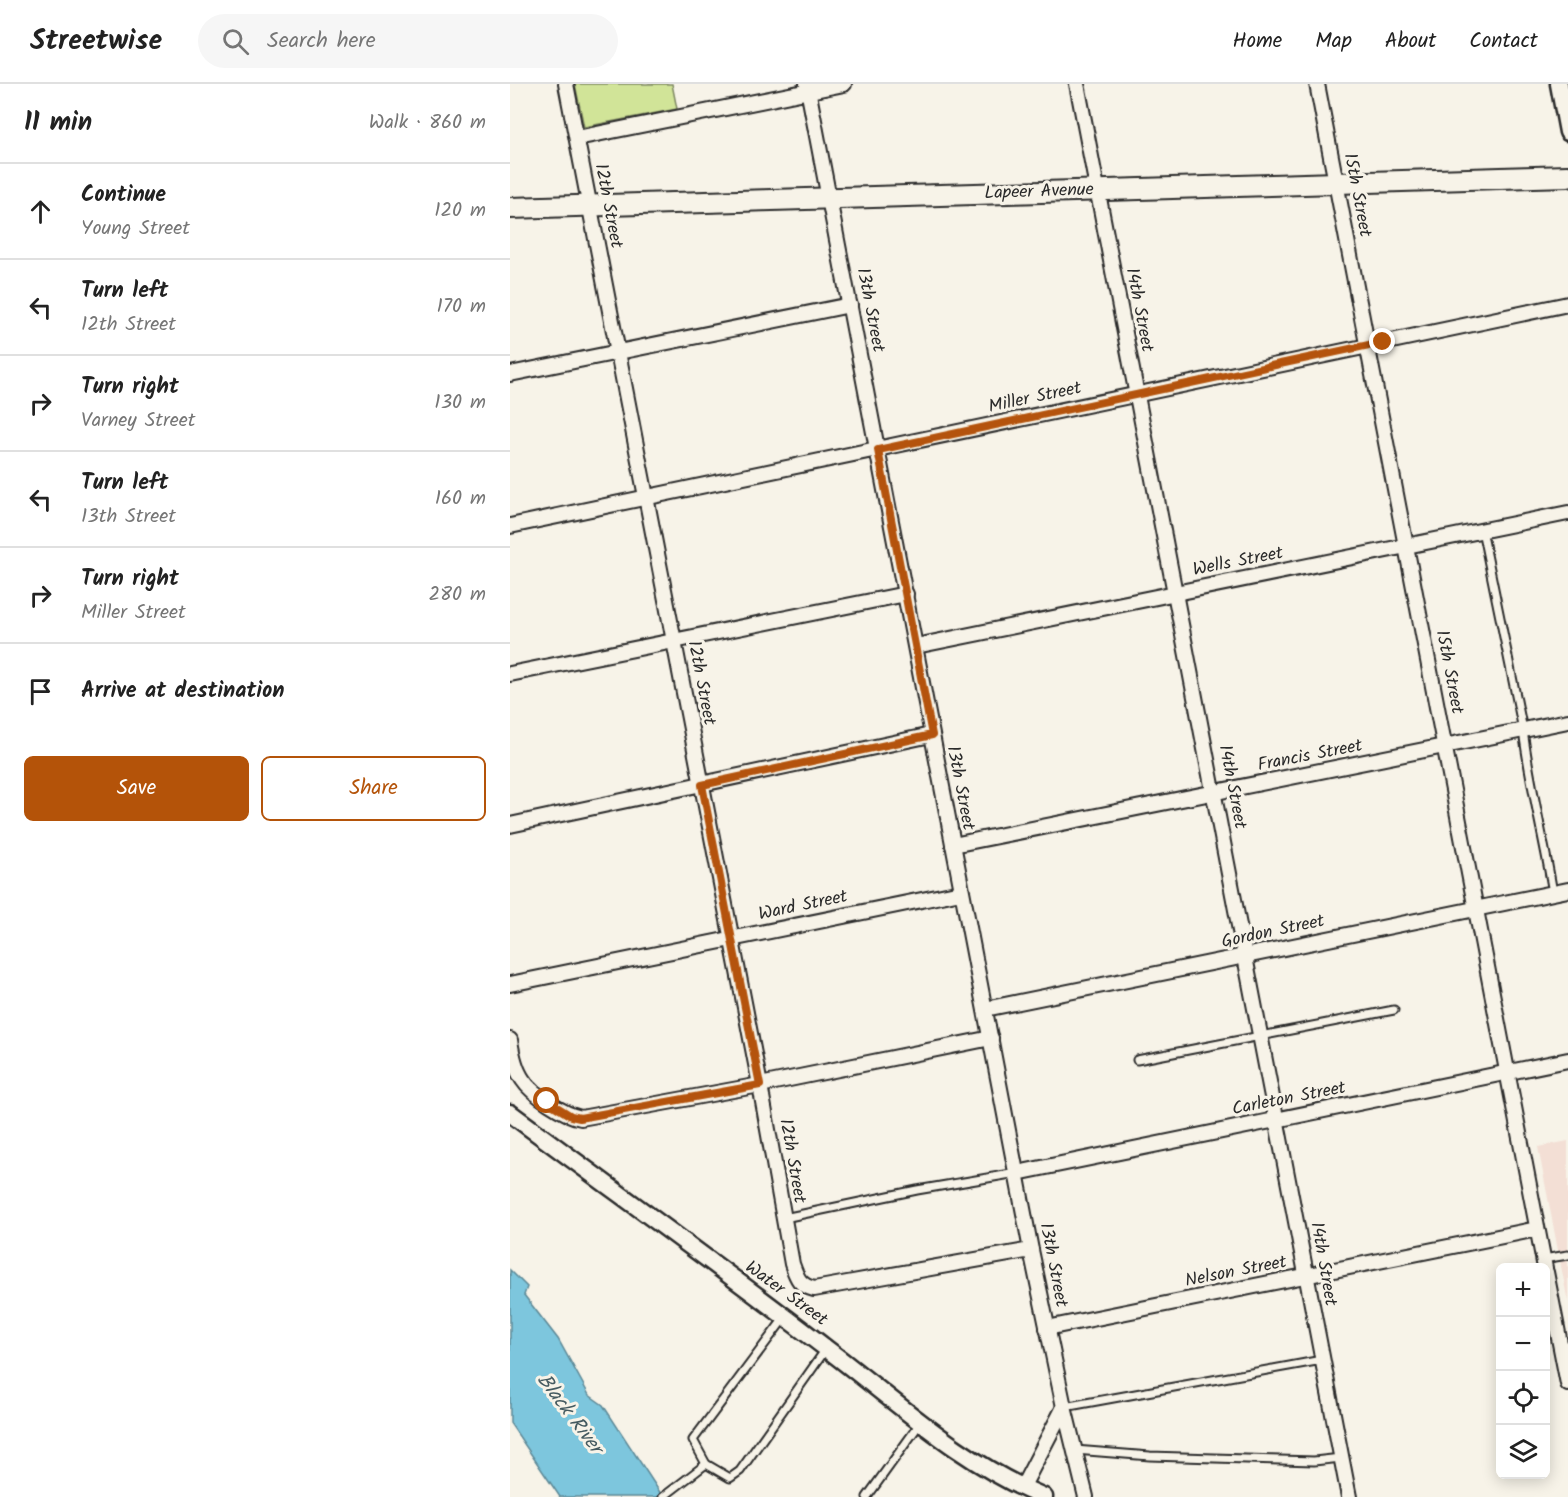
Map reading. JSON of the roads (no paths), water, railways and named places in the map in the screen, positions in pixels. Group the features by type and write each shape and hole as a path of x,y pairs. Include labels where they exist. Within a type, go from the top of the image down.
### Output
{"main road":[{"name":"Lapeer Avenue","path":"510,208 1568,176"}],"street":[{"name":"12th Street","path":"566,84 760,1085 783,1218 792,1264 797,1277 804,1286 814,1289 1031,1250"},
{"path":"577,138 807,88 844,84"},
{"name":"14th Street","path":"1077,84 1349,1497"},
{"name":"15th Street","path":"1317,84 1543,1263"},
{"path":"1559,84 1568,132"},
{"name":"13th Street","path":"807,88 1031,1250 1064,1407 1086,1497"},
{"path":"510,374 850,304"},
{"name":"Miller Street","path":"510,526 1568,304"},
{"name":"Wells Street","path":"916,646 1568,513"},
{"path":"510,674 906,594"},
{"name":"Francis Street","path":"952,845 1215,794 1568,721"},
{"path":"510,825 932,735"},
{"name":"Gordon Street","path":"985,1010 1568,890"},
{"name":"Ward Street","path":"510,984 961,891"},
{"path":"510,1040 517,1071 524,1082 547,1101 571,1116 580,1118 760,1085 991,1038"},
{"name":"Carleton Street","path":"1017,1173 1568,1060"},
{"name":"Water Street","path":"510,1113 785,1317 969,1458 1022,1488 1044,1497"},
{"name":"Nelson Street","path":"1047,1328 1537,1229"},
{"name":"15th Street","path":"1550,1296 1568,1384"},
{"path":"1022,1488 1064,1407"}],"lane":[{"path":"1482,530 1523,730 1553,893"},
{"path":"1137,1060 1394,1011"},
{"path":"783,1218 917,1190 1017,1173"},
{"path":"1550,1263 1568,1255"},
{"path":"785,1317 693,1440 706,1464 730,1478 740,1471 826,1348"},
{"path":"1064,1407 1322,1360"},
{"path":"867,1497 921,1422"},
{"path":"1074,1450 1150,1456 1314,1461 1341,1458"},
{"path":"663,1497 706,1464"}],"water":[{"name":"Black River","path":"510,1270 527,1287 524,1295 558,1339 589,1395 603,1405 663,1497 560,1497 510,1423"}]}
